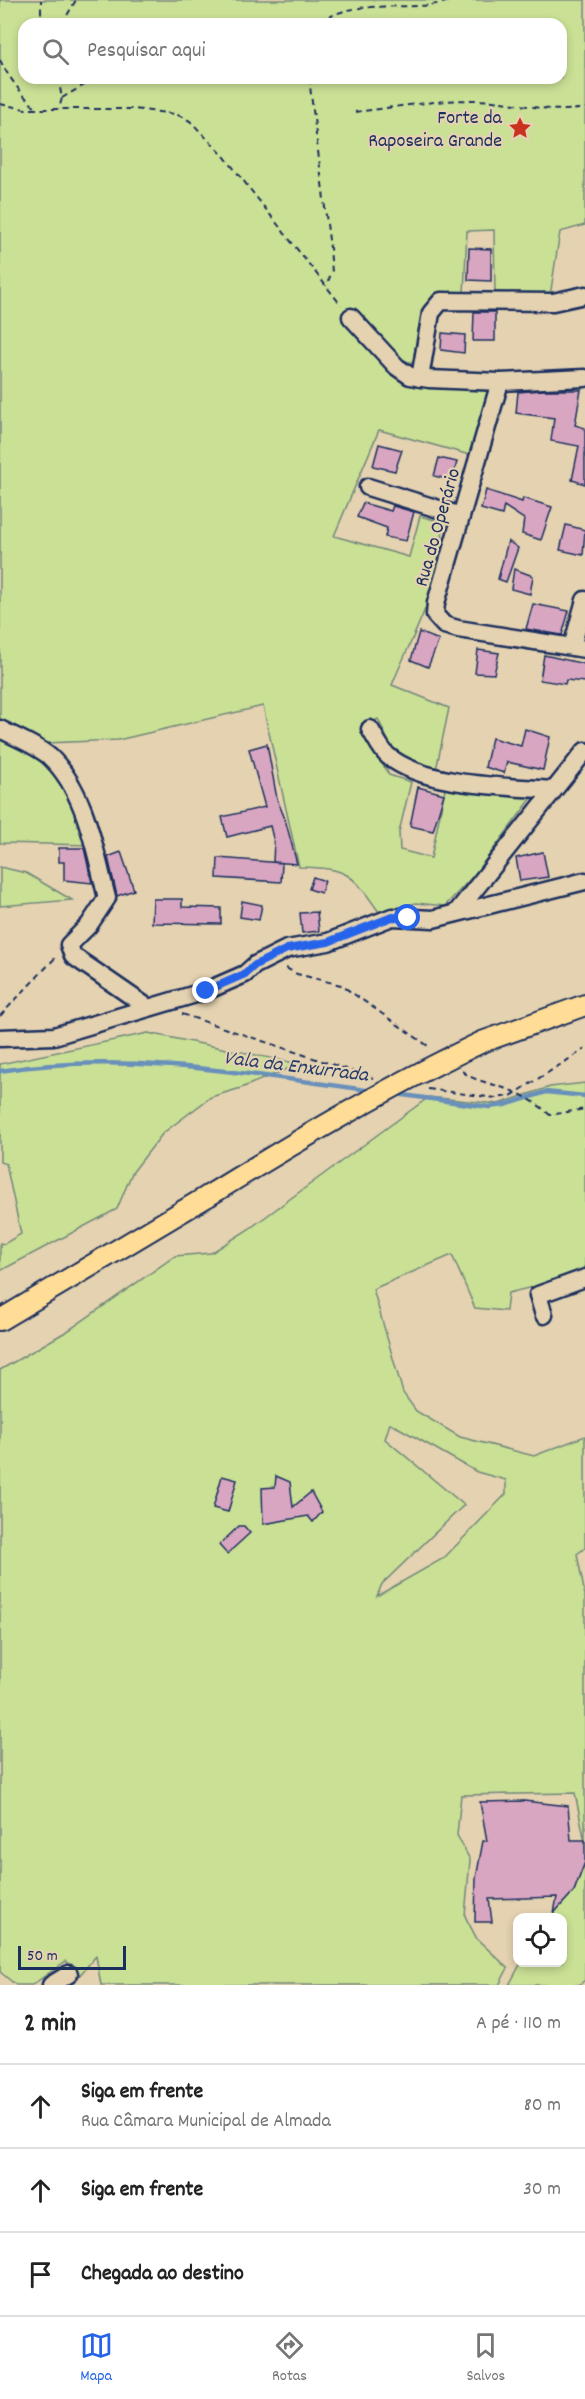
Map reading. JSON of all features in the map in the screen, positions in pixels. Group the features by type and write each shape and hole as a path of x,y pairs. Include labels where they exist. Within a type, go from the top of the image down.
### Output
{"main road":[{"path":"0,1320 329,1123 406,1080 482,1042 585,1005"}],"street":[{"path":"420,378 430,313 441,301 553,302 585,295"},
{"path":"351,316 397,367 410,376 500,382 585,378"},
{"name":"Rua do Operário","path":"500,382 436,603 435,615 444,625 458,629 579,648"},
{"path":"368,487 461,516"},
{"path":"579,648 585,600"},
{"path":"0,729 48,756 64,774 77,797 95,852 107,898 89,925 69,945 73,956 147,1007"},
{"path":"370,729 387,755 428,776 477,784 553,790"},
{"path":"456,913 585,751"},
{"path":"0,1038 54,1036 206,991 245,974 261,962 287,949 328,942 392,917 433,919 585,881"},
{"path":"544,1315 538,1295 585,1278"},
{"path":"51,1985 69,1974"}],"path":[{"path":"41,0 41,18"},
{"path":"66,18 76,0"},
{"path":"326,18 328,15 361,6 430,5 454,0"},
{"path":"0,60 6,73 21,89 26,100 37,109"},
{"path":"59,84 62,98 59,109"},
{"path":"62,98 86,84"},
{"path":"310,84 332,272 326,285"},
{"path":"355,112 455,101 492,101 569,111 585,108"},
{"path":"0,104 37,109 133,109 176,114 190,121 224,156 351,316"},
{"path":"0,1016 69,945"},
{"path":"261,962 342,985 435,1051"},
{"path":"174,1012 382,1081"},
{"path":"422,1089 496,1098 517,1092 585,1049"},
{"path":"453,1065 471,1079 517,1092 534,1101 550,1115 585,1109"}],"green space":[{"path":"0,0 585,0 585,225 560,232 550,296 495,294 494,230 467,231 464,293 445,293 436,297 429,304 420,322 413,363 401,360 354,308 345,321 407,382 441,388 488,389 470,455 379,430 334,536 409,557 420,516 442,522 442,543 434,584 392,685 449,708 436,770 395,755 378,719 361,729 389,775 411,782 399,832 400,850 431,858 445,789 534,795 475,874 445,906 416,903 379,912 362,889 347,875 328,869 299,867 263,706 118,740 46,743 38,757 62,783 91,845 0,843"},
{"path":"0,867 26,873 72,900 0,906"},
{"path":"148,1033 299,1064 241,1088 211,1097 163,1133 132,1173 117,1209 0,1271 0,1243 4,1244 21,1234 6,1164 0,1162 0,1064"},
{"path":"585,1083 585,1274 508,1293 506,1311 475,1308 452,1255 373,1289 403,1393 416,1411 460,1437 534,1456 585,1436 585,1548 577,1554 585,1595 585,1842 575,1793 461,1795 457,1835 470,1860 465,1916 477,1939 508,1968 499,1985 101,1985 96,1956 78,1977 66,1961 32,1985 16,1985 0,1972 0,1370 69,1330 175,1256 211,1253 249,1229 429,1097 498,1104 550,1087","holes":["390,1423 477,1472 506,1480 506,1494 444,1558 377,1596 382,1584 464,1505 385,1439"]},
{"path":"585,1862 585,1980 579,1985 509,1985 519,1967 567,1967 567,1913 554,1913 574,1891"}],"building":[{"path":"469,248 491,249 491,281 468,280"},
{"path":"474,312 495,312 495,341 473,341"},
{"path":"442,333 465,335 464,353 441,350"},
{"path":"581,390 575,425 585,428 585,484 572,480 579,446 551,441 554,418 516,413 518,392"},
{"path":"379,444 402,450 395,471 373,466"},
{"path":"439,458 457,462 452,480 434,476"},
{"path":"486,490 522,502 523,498 552,507 541,540 522,534 524,519 504,506 502,515 481,509"},
{"path":"363,503 391,511 393,506 414,512 406,541 385,537 387,528 357,517"},
{"path":"566,525 585,530 583,555 560,550"},
{"path":"508,541 518,548 506,582 498,579"},
{"path":"514,569 533,576 530,594 511,589"},
{"path":"533,604 569,611 562,635 526,629"},
{"path":"419,632 439,640 428,667 411,660"},
{"path":"478,650 499,653 494,674 475,673"},
{"path":"544,655 585,664 585,682 566,680 565,684 540,680"},
{"path":"525,729 550,737 543,770 507,762 504,773 485,767 492,738 521,746"},
{"path":"267,744 277,799 297,864 273,862 274,842 270,826 227,837 222,817 265,807 249,749"},
{"path":"418,787 444,794 433,831 410,826"},
{"path":"59,848 84,848 92,883 64,880 64,862 59,862"},
{"path":"121,852 134,890 117,896 108,857"},
{"path":"543,852 548,877 520,881 516,858"},
{"path":"218,858 282,863 281,882 217,878"},
{"path":"313,877 325,881 321,893 309,889"},
{"path":"153,899 182,899 182,907 221,908 221,924 152,923"},
{"path":"242,901 262,905 259,920 240,917"},
{"path":"317,912 319,931 302,933 300,913"},
{"path":"222,1476 237,1480 228,1512 213,1508"},
{"path":"276,1476 290,1482 293,1507 311,1492 322,1512 313,1522 308,1516 263,1524 262,1488 275,1487"},
{"path":"239,1526 244,1526 250,1533 227,1554 219,1545"},
{"path":"524,1801 568,1806 571,1840 585,1840 585,1862 574,1891 554,1913 557,1897 489,1899 492,1922 475,1922 476,1878 483,1841 487,1841 480,1802"}],"waterway":[{"name":"Vala da Enxurrada","path":"0,1071 46,1065 140,1064 234,1072 373,1091"},
{"name":"Vala da Enxurrada","path":"396,1094 489,1107 505,1105 546,1092 585,1096"}],"place":[{"name":"Forte da Raposeira Grande","path":"520,128"}],"route":[{"path":"206,991 245,974 255,965 287,949 328,942 369,924 392,917 408,918"}]}
